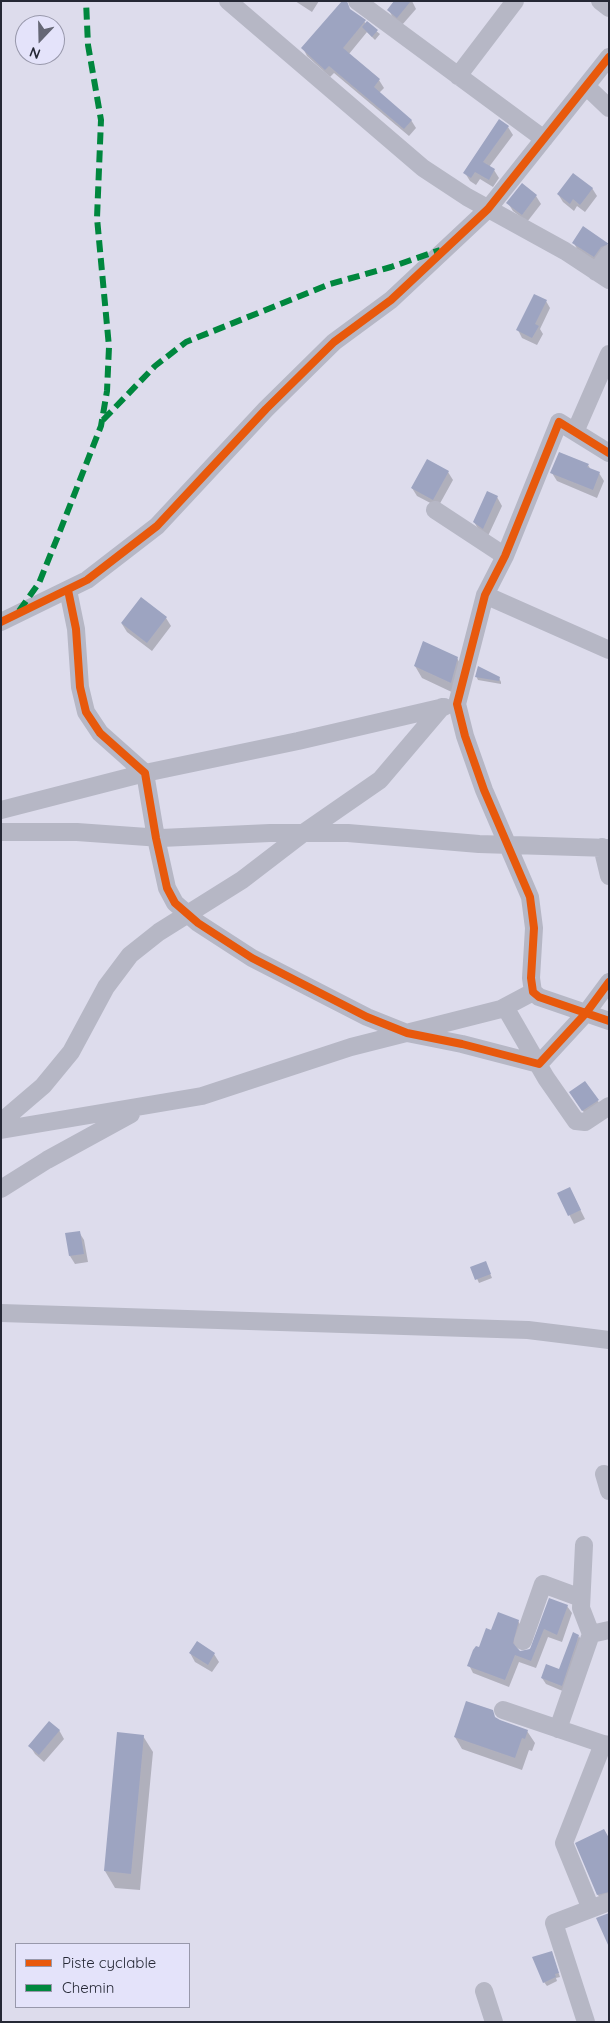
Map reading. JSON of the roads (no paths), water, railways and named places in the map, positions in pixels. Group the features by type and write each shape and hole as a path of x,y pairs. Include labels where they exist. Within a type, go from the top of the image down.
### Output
{"street":[{"path":"228,1 423,168 488,209 565,251 603,276 609,254"},
{"path":"458,76 515,1"},
{"path":"600,1 609,8"},
{"path":"359,2 544,139"},
{"path":"1,622 87,580 157,526 266,408 334,342 391,300 488,209 609,57"},
{"path":"586,86 609,108"},
{"path":"575,432 609,354"},
{"path":"1,1122 42,1086 71,1052 106,987 122,964 139,947 242,880 302,834 380,780 449,706 485,595 504,556 559,422 609,453"},
{"path":"435,510 504,556"},
{"path":"68,590 76,629 80,687 86,712 100,733 145,773 156,838 168,888 175,902 187,915 244,953 367,1017 407,1033 462,1044 539,1064"},
{"path":"485,595 609,650"},
{"path":"1,810 145,773 298,741 449,706"},
{"path":"449,706 465,736 506,844 526,885 533,909 534,928 531,978 533,992 539,997 609,1022"},
{"path":"1,832 76,832 156,838 376,834 463,843 606,848 609,876"},
{"path":"539,1064 586,1013 609,982"},
{"path":"1,1130 142,1108 202,1096 309,1060 506,1007 533,992"},
{"path":"506,1007 539,1064 576,1121 585,1122 609,1106"},
{"path":"1,1189 47,1160 142,1108"},
{"path":"1,1314 528,1330 609,1340"},
{"path":"604,1474 609,1491"},
{"path":"558,1729 591,1634 581,1608 584,1545"},
{"path":"523,1641 543,1584 581,1598"},
{"path":"591,1634 609,1630"},
{"path":"503,1710 606,1744 564,1843 591,1909"},
{"path":"586,2022 554,1923 609,1902"},
{"path":"484,1991 494,2022"}]}
